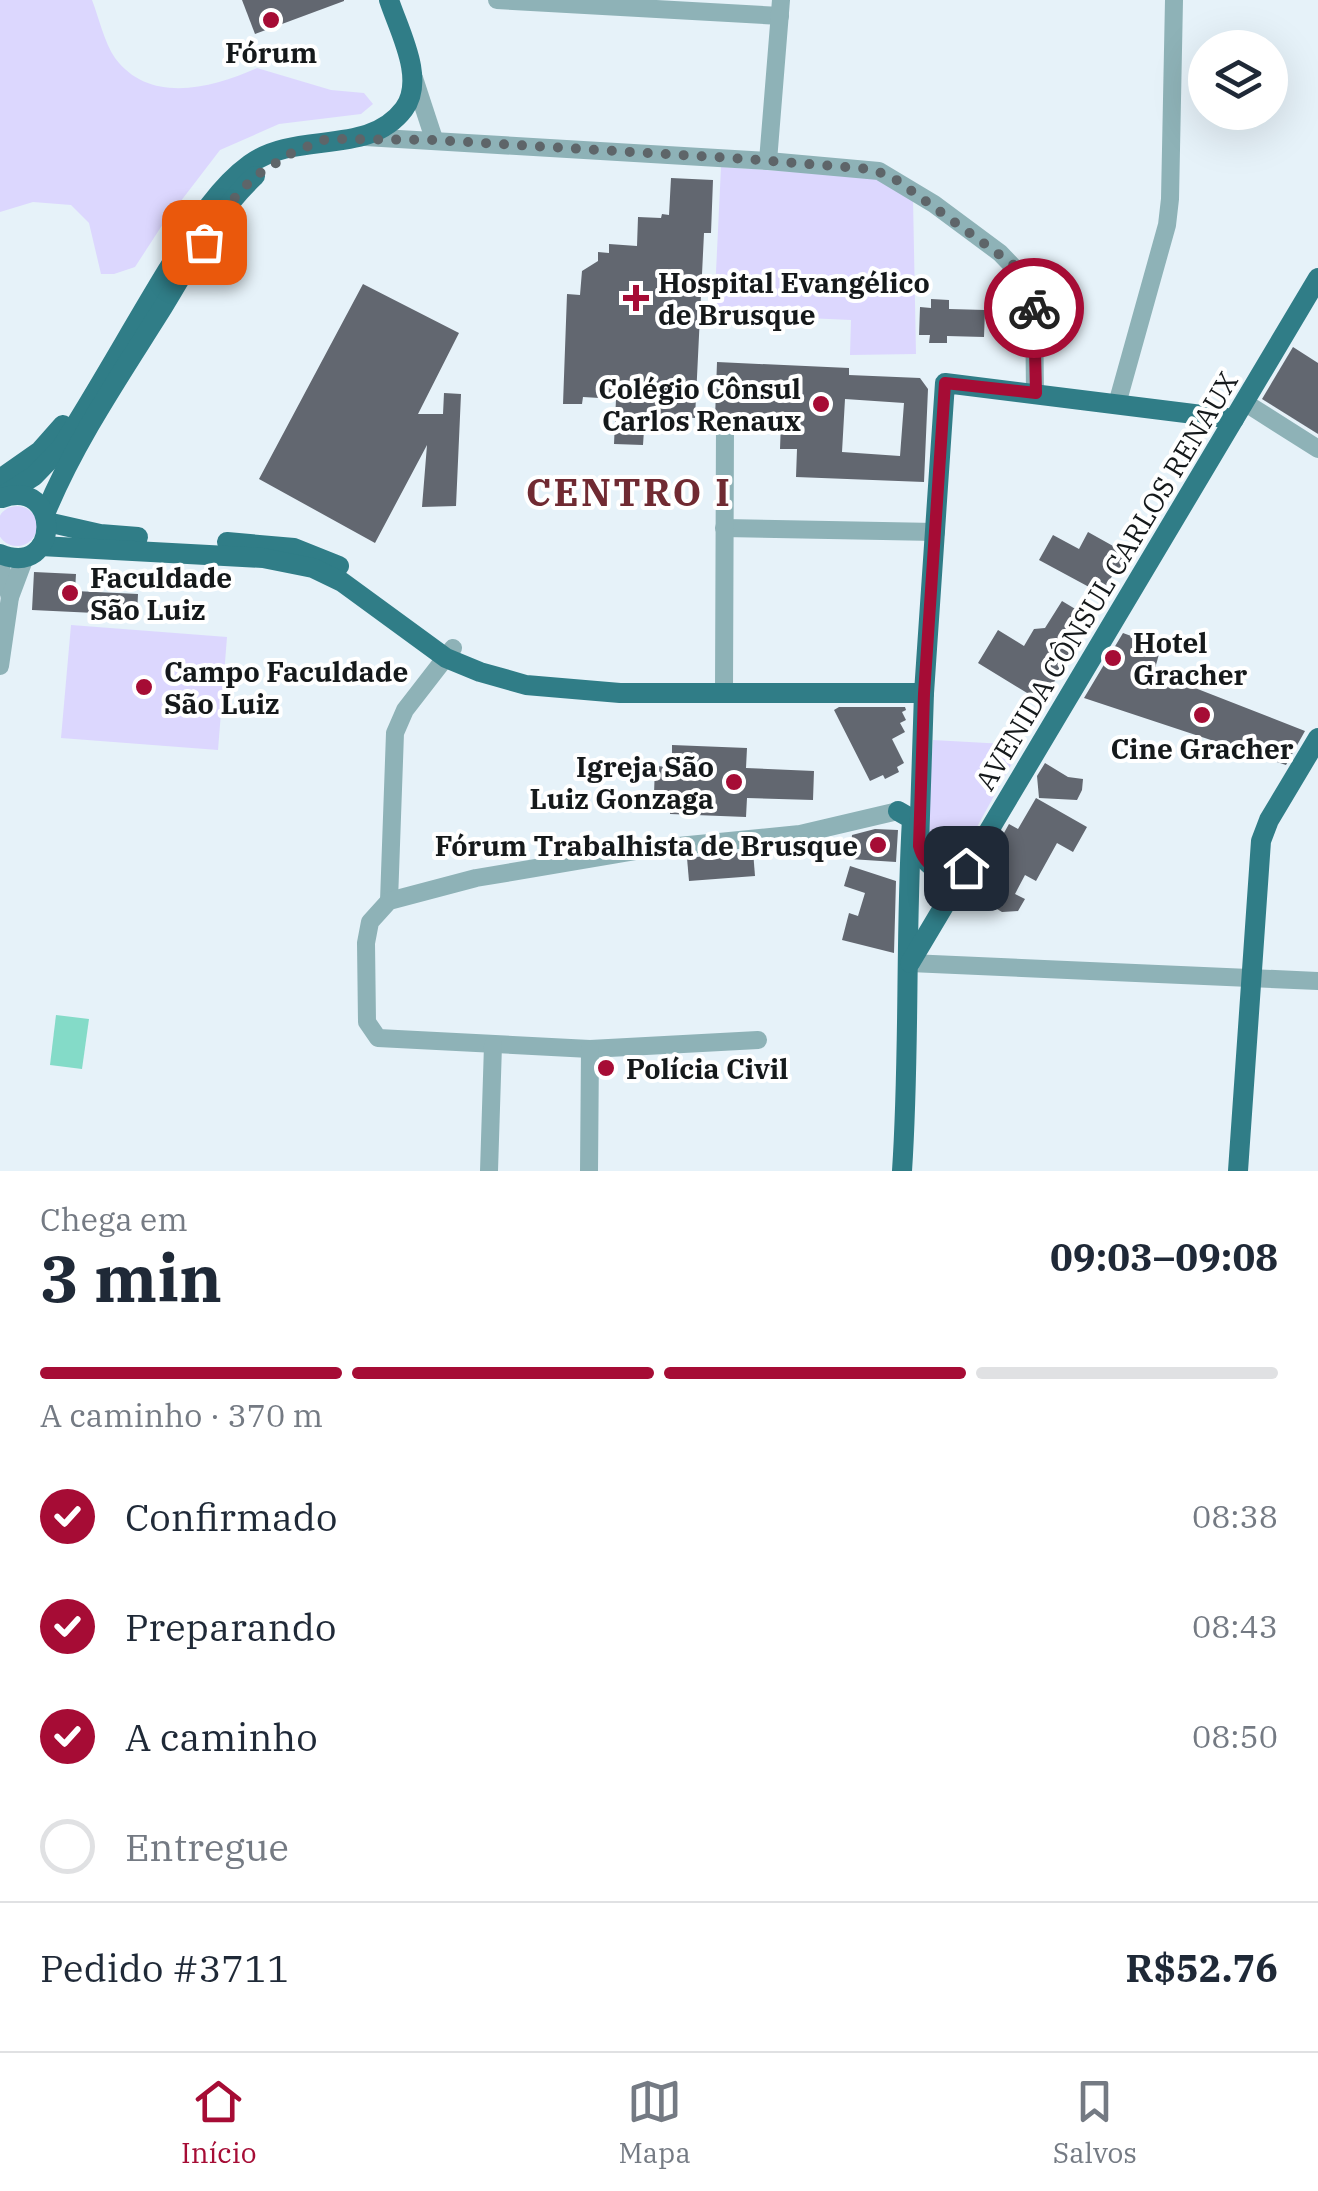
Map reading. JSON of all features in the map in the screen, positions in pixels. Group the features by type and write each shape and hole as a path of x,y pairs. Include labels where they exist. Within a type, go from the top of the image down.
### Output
{"main road":[{"path":"0,498 49,462 68,436 99,380 223,188 248,165 275,150 323,140 365,137 403,110 410,99 413,76 389,0"},
{"path":"33,552 64,471 230,203 270,166 323,140"},
{"name":"AVENIDA CÔNSUL CARLOS RENAUX","path":"910,963 1316,287"},
{"path":"0,479 40,450 99,380"},
{"path":"966,868 956,872 938,870 930,867 920,852 924,687 945,383 1117,404 1239,410"},
{"path":"0,498 30,498 46,518 113,542"},
{"path":"0,554 14,559 33,552 113,542 195,547 268,544 314,554 347,572 450,653 527,679 602,687 924,687"},
{"path":"898,810 910,802 914,758 922,738"},
{"path":"1238,1171 1259,852 1263,833 1318,738"},
{"path":"898,810 912,819 902,1171"}],"street":[{"path":"498,0 781,8 768,161"},
{"path":"1117,404 1167,225 1174,0"},
{"path":"413,76 434,140"},
{"path":"365,137 879,171 934,204 1015,266 1032,293 1036,393"},
{"path":"1239,410 1318,448"},
{"path":"724,426 724,686"},
{"path":"724,528 936,532"},
{"path":"5,597 33,552"},
{"path":"0,565 5,597 0,666"},
{"path":"389,902 396,733 405,710 450,653"},
{"path":"758,1040 590,1049 392,1042 372,1034 367,1022 367,931 377,912 389,902 476,878 648,848 800,834 898,810"},
{"path":"910,963 1318,981"},
{"path":"489,1171 493,1045"},
{"path":"588,1171 590,1049"}],"shaded area":[{"path":"0,0 92,0 115,58 129,73 163,87 202,86 257,68 331,90 364,93 373,104 361,114 279,124 220,150 135,267 101,274 89,223 71,205 33,202 0,212"},
{"path":"721,167 872,177 913,198 916,354 850,355 851,320 714,314"},
{"path":"9,507 25,507 36,518 36,534 25,545 9,545 -1,535 -1,517"},
{"name":"Campo Faculdade São Luiz","path":"71,625 227,637 218,750 61,738"},
{"path":"933,740 1022,745 955,867 931,857 925,845"},
{"path":"56,1015 89,1019 82,1069 50,1065"}],"building":[{"name":"Fórum","path":"242,0 344,0 344,1 255,34"},
{"name":"Hospital Evangélico de Brusque","path":"671,178 713,180 711,233 704,233 695,418 645,415 643,445 614,444 616,399 583,397 582,404 563,404 567,294 580,295 582,271 598,261 598,252 609,253 609,244 637,246 638,217 669,215"},
{"path":"363,284 459,333 418,414 443,414 444,393 461,394 456,506 422,507 427,445 375,543 259,479"},
{"path":"931,299 949,300 949,309 985,310 984,337 947,336 947,343 929,343 930,335 919,335 920,307 931,308"},
{"path":"1293,347 1318,363 1318,434 1262,399"},
{"name":"Colégio Cônsul Carlos Renaux","path":"717,362 849,368 849,375 920,378 928,389 924,482 796,477 797,449 780,449 781,421 736,420 726,414 715,419","holes":["845,399 904,403 900,456 842,452"]},
{"path":"1088,532 1131,556 1122,572 1116,569 1102,594 1039,560 1053,535 1079,549"},
{"name":"Faculdade São Luiz","path":"34,572 76,574 75,591 138,594 137,615 32,610"},
{"path":"1062,601 1092,619 1042,702 978,663 998,630 1024,646 1034,629 1045,628"},
{"path":"1123,633 1161,647 1154,672 1305,731 1286,765 1084,698"},
{"path":"905,707 902,712 906,720 900,723 905,732 892,739 904,763 897,767 899,772 870,781 834,710"},
{"name":"Igreja São Luiz Gonzaga","path":"672,745 747,748 746,768 814,771 813,800 747,798 746,817 670,814 671,795 654,794 655,766 672,767"},
{"path":"1045,763 1068,777 1083,779 1077,800 1039,798 1037,776"},
{"path":"1036,798 1087,827 1073,852 1057,843 1036,881 1025,875 1015,894 1025,899 1018,911 1002,912 970,893 1009,824 1018,829"},
{"name":"Fórum Trabalhista de Brusque","path":"875,829 898,830 896,862 850,859 852,835"},
{"path":"753,851 755,876 689,881 687,858"},
{"path":"850,866 896,881 894,953 842,940 849,913 858,916 865,893 844,886"}],"way so far":[{"path":"204,242 230,203 254,177 290,154 323,140 434,140 869,169 891,176 1000,253 1025,279 1034,308"}],"place":[{"name":"Fórum","path":"271,20"},
{"name":"Hospital Evangélico de Brusque","path":"636,298"},
{"name":"Colégio Cônsul Carlos Renaux","path":"821,404"},
{"name":"Faculdade São Luiz","path":"70,593"},
{"name":"Hotel Gracher","path":"1113,658"},
{"name":"Campo Faculdade São Luiz","path":"144,687"},
{"name":"Cine Gracher","path":"1202,715"},
{"name":"Igreja São Luiz Gonzaga","path":"734,782"},
{"name":"Fórum Trabalhista de Brusque","path":"878,845"},
{"name":"Polícia Civil","path":"606,1068"}],"district":[{"name":"CENTRO I","path":"629,491"}],"route":[{"path":"966,868 956,872 930,867 919,846 924,694 945,383 1036,393 1034,308"}]}
